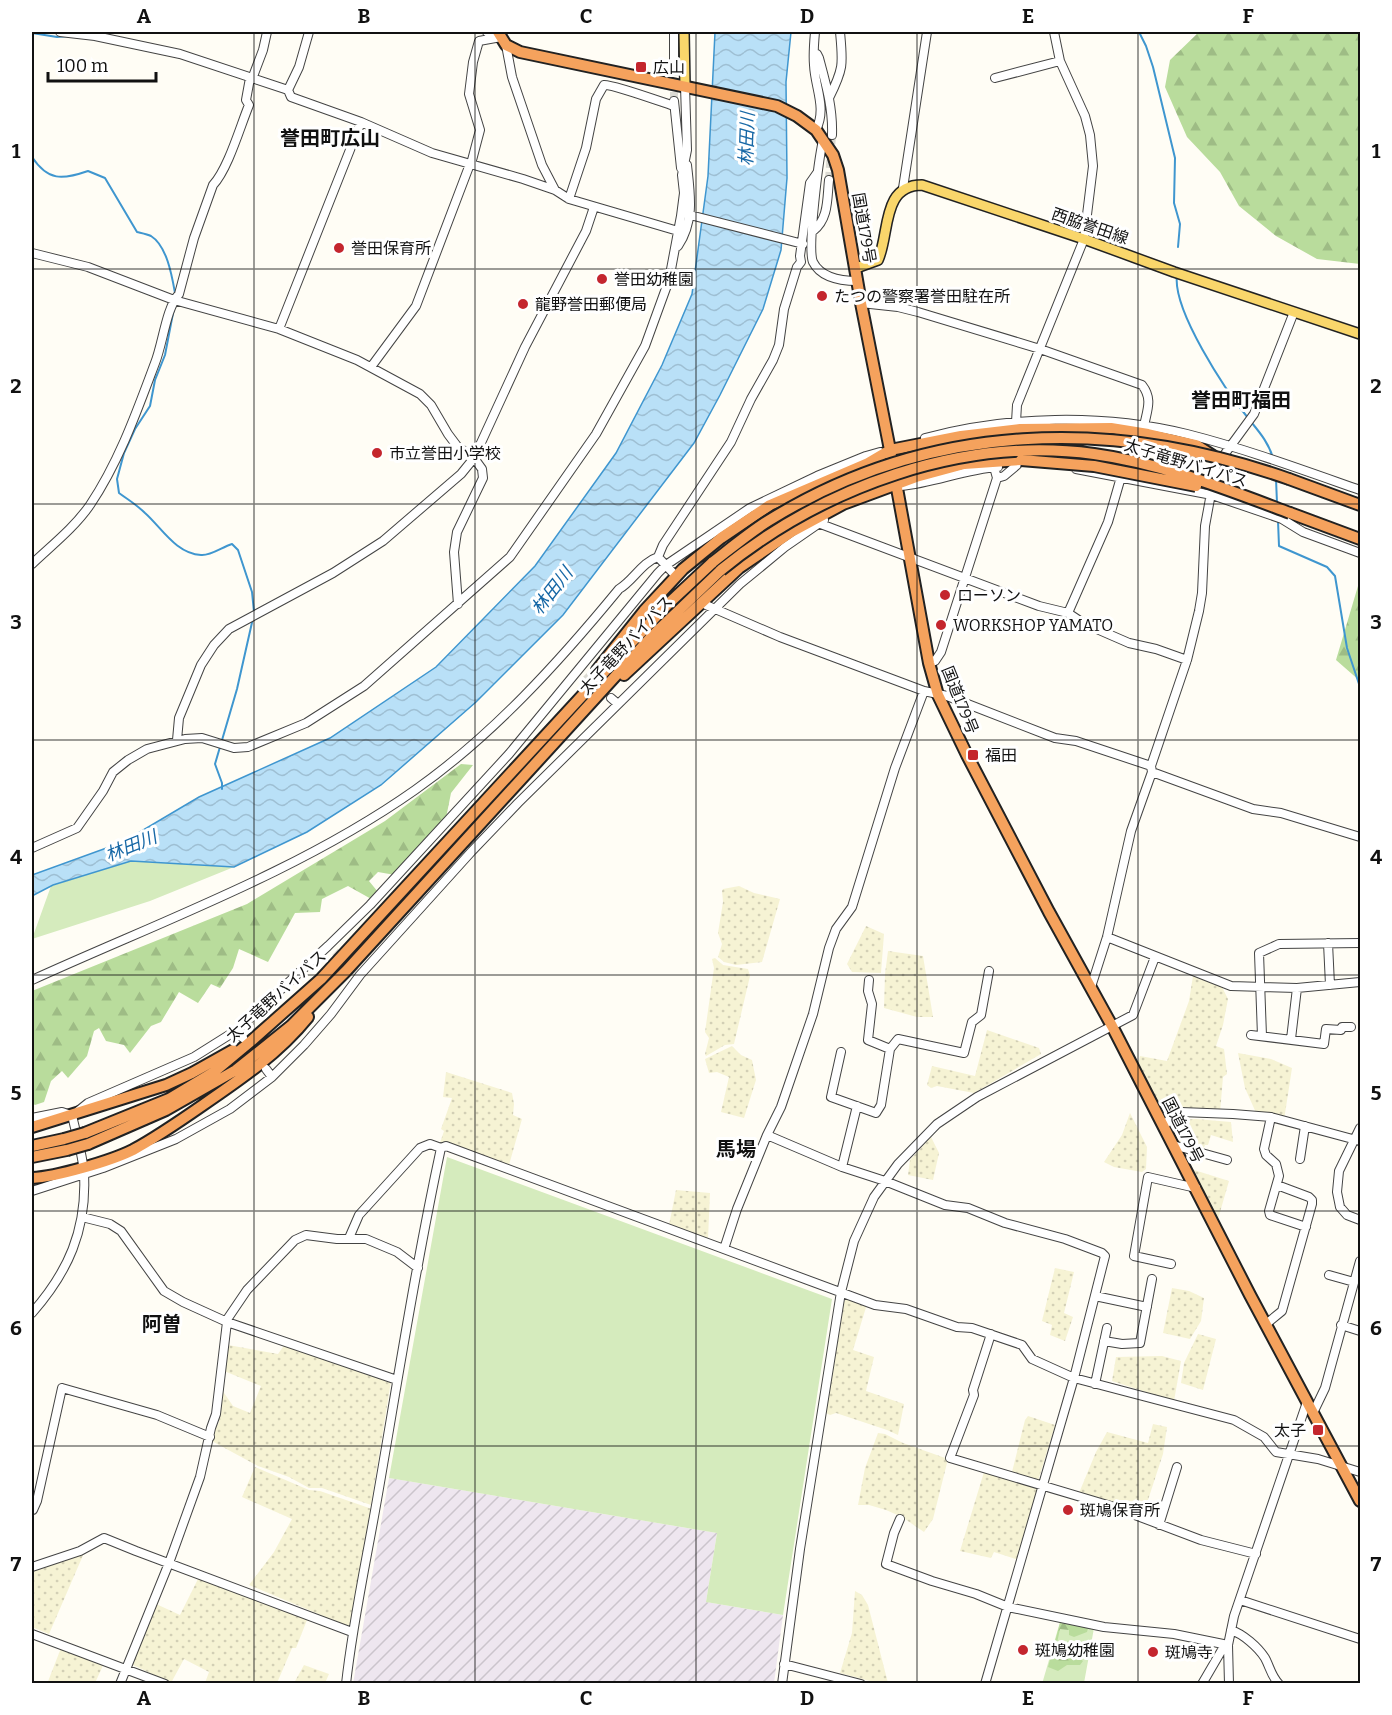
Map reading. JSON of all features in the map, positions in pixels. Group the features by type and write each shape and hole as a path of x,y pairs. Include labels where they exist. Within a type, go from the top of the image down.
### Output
{"highway":[{"name":"国道179号","path":"502,38 520,52 771,104 788,111 828,138 838,170 861,303 896,449 895,486 928,663 938,695 972,766 1112,1026 1360,1502"},
{"path":"542,738 644,611 683,569 721,538 770,505 896,449 1018,426 1111,428 1196,445 1213,456"},
{"name":"太子竜野バイパス","path":"86,1138 169,1099 214,1072 246,1040 321,979 668,604 717,566 767,522 824,492 864,474 955,449 1021,438 1071,437 1133,442 1213,456 1258,468 1360,505"},
{"name":"太子竜野バイパス","path":"32,1157 166,1110 236,1070 291,1026 354,973 608,685 717,566 773,531 836,498 900,473 926,466 997,453 1059,451 1094,454 1159,468 1360,539"},
{"path":"608,685 630,671 740,568 793,531 843,504 916,477 964,464 1058,461 1094,466 1252,499"},
{"path":"32,1178 83,1170 131,1150 182,1119 248,1074 298,1030 354,973"},
{"path":"32,1127 166,1085 246,1040"},
{"name":"太子竜野バイパス","path":"32,1146 66,1144"}],"main road":[{"path":"684,32 685,86"},
{"name":"西脇誉田線","path":"903,188 922,185 1360,334"},
{"path":"856,268 878,260 891,206 903,188"}],"street":[{"path":"60,32 96,36 180,54 288,90"},
{"path":"32,564 72,526 89,506 105,481 156,362 174,300 179,294 194,238 213,185 225,164 249,105 246,100 251,78 263,50 267,32"},
{"path":"309,32 299,67 288,90 291,97 432,153 555,190 569,199 594,207 678,231"},
{"path":"487,32 502,38"},
{"path":"674,32 674,68"},
{"path":"815,32 813,66 822,107 820,122 816,130"},
{"path":"830,98 841,75 843,62 840,32"},
{"path":"903,188 927,32"},
{"path":"1054,32 1060,61 1085,116 1090,135 1093,166 1084,239 1017,405 1018,426 1076,420 1143,426 1230,446 1360,490"},
{"path":"371,367 416,306 470,164 480,130 469,94 473,62 479,41 502,38"},
{"path":"502,38 512,77 542,165 555,190"},
{"path":"814,53 819,58 830,98 832,119 817,173 813,263 832,277 843,281 858,281"},
{"path":"995,78 1060,61"},
{"path":"32,848 77,828 103,791 113,772 147,749 177,741 202,738 234,748 248,747 306,723 364,686 510,556 596,434 645,346 669,280 684,193 674,103 609,84 604,85 596,99 586,148 569,199"},
{"path":"675,249 693,216 686,158 685,86"},
{"path":"279,329 361,123"},
{"path":"682,175 686,158"},
{"path":"32,980 191,910 334,841 391,806 435,774 496,722 536,683 619,589 628,584 651,560 658,557 663,545 731,442 751,399 773,360 778,345 784,309 797,267 801,262 800,243 810,183 817,173"},
{"path":"813,231 820,226 825,215 829,180"},
{"path":"177,741 179,718 201,665 229,628 333,573 383,541 460,474 474,458 525,347 586,231 594,207"},
{"path":"693,216 800,243"},
{"path":"32,253 88,267 174,300 279,329 371,367 420,394 431,405 453,440 474,458 482,470 483,478 457,532 454,552 458,604"},
{"path":"861,303 898,307 918,312 1040,349 1142,385 1150,399 1143,426"},
{"path":"1091,987 1107,938 1131,831 1187,660 1202,593 1205,526 1216,466 1254,414 1294,312"},
{"path":"72,1115 88,1103 194,1057 237,1030 331,949 370,905 447,828 583,671 666,565 750,508 866,456 896,449"},
{"path":"895,486 917,484 1019,463 1066,467 1212,495 1282,519 1303,532 1360,553"},
{"path":"997,478 1004,476 1019,463"},
{"path":"928,663 935,661 941,652 997,478 994,467"},
{"path":"1068,613 1108,522 1120,477"},
{"path":"32,1191 83,1170 144,1153 186,1134 230,1109 272,1077 304,1045 354,973 470,848 740,584 818,523 864,496"},
{"path":"818,523 1039,606 1068,613 1129,643 1156,649 1187,660"},
{"path":"658,557 674,574"},
{"path":"706,605 924,691 947,696 1055,738 1076,741 1253,809 1281,813 1360,837"},
{"path":"723,1249 767,1135 781,1107 813,1014 829,948 836,930 852,907 895,768 924,691"},
{"path":"610,698 618,704"},
{"path":"1107,938 1231,986 1297,987 1360,982"},
{"path":"1262,1036 1259,953 1279,944 1360,943"},
{"path":"1328,944 1330,985"},
{"path":"782,1683 798,1561 841,1292 854,1241 874,1197 916,1143 937,1124 969,1102 1133,1015 1155,957"},
{"path":"841,1052 831,1097 876,1113 881,1105 890,1049 898,1040 964,1053 972,1022 981,1015 989,971"},
{"path":"869,980 868,991 872,1004 868,1041 890,1049"},
{"path":"1292,1039 1297,987"},
{"path":"1251,1035 1324,1044 1326,1029 1341,1030 1342,1027 1351,1027"},
{"path":"237,1030 246,1040"},
{"path":"266,1069 272,1077"},
{"path":"842,1167 857,1106"},
{"path":"32,1118 63,1112 72,1115"},
{"path":"1164,1127 1171,1117 1181,1112 1270,1118 1358,1140"},
{"path":"32,1313 62,1273 74,1247 82,1217 83,1170 72,1115"},
{"path":"1270,1118 1264,1149 1278,1167 1279,1176 1269,1211 1270,1215 1306,1227"},
{"path":"1300,1160 1305,1126"},
{"path":"1360,1128 1358,1140 1339,1171 1337,1192 1340,1207 1347,1215 1360,1220"},
{"path":"767,1135 842,1167 945,1205 963,1206 1005,1223 1065,1239 1105,1256 1074,1378 985,1683"},
{"path":"349,1238 359,1215 420,1148 430,1144 441,1148 446,1146 875,1305 906,1309 957,1327 972,1328 1022,1345 1032,1359 1074,1378 1234,1420 1264,1437 1276,1452 1318,1459 1360,1472"},
{"path":"1173,1145 1227,1160"},
{"path":"346,1683 352,1632 378,1497 427,1208 441,1148"},
{"path":"1171,1264 1134,1256 1148,1177 1196,1188"},
{"path":"1266,1323 1282,1311 1312,1200 1277,1185"},
{"path":"82,1217 110,1224 121,1231 164,1291 176,1298 226,1322 397,1380"},
{"path":"120,1683 169,1563 200,1477 216,1414 226,1322 247,1290 295,1240 306,1234 336,1239 366,1239 397,1252 418,1268"},
{"path":"1313,1413 1325,1388 1360,1261"},
{"path":"1329,1275 1354,1282"},
{"path":"1104,1341 1122,1344 1140,1342 1152,1279"},
{"path":"1095,1296 1147,1307"},
{"path":"1341,1324 1360,1331"},
{"path":"1095,1384 1107,1328"},
{"path":"991,1334 973,1390 974,1395 950,1458 1111,1506 1201,1540 1256,1554"},
{"path":"32,1510 37,1501 62,1388 157,1415 210,1437"},
{"path":"1229,1683 1228,1646 1231,1630 1307,1402"},
{"path":"1159,1525 1177,1467"},
{"path":"900,1519 886,1564 1008,1607 1098,1626 1174,1634 1228,1646"},
{"path":"32,1567 80,1551 104,1538 352,1632"},
{"path":"1240,1600 1360,1639"},
{"path":"1231,1630 1239,1632 1259,1651 1279,1683"},
{"path":"32,1634 165,1683"},
{"path":"1203,1683 1223,1648 1228,1646"},
{"path":"784,1664 861,1683"}],"shaded area":[{"path":"739,886 754,893 780,899 762,962 736,965 724,962 718,957 722,944 718,933 723,902 722,891"},
{"path":"866,926 884,934 881,973 852,972 847,964"},
{"path":"888,951 923,956 933,1017 917,1017 884,1008"},
{"path":"715,958 723,965 748,969 750,976 734,1044 725,1045 706,1056 709,1038 705,1032 714,968 712,959"},
{"path":"1193,976 1221,985 1228,999 1216,1046 1224,1049 1227,1074 1223,1077 1220,1113 1184,1113 1167,1121 1153,1099 1138,1063 1140,1056 1167,1061 1189,1001"},
{"path":"987,1030 1039,1048 1041,1054 974,1093 937,1086 931,1088 927,1085 932,1066 975,1076"},
{"path":"732,1046 741,1055 752,1060 756,1080 744,1118 721,1112 729,1077 717,1072 709,1073 705,1059"},
{"path":"1238,1053 1271,1059 1292,1068 1284,1120 1257,1115 1245,1088"},
{"path":"446,1072 512,1093 513,1115 522,1119 509,1165 445,1142 440,1143 444,1131 441,1129 452,1098 443,1097"},
{"path":"1130,1113 1147,1147 1146,1169 1142,1172 1114,1167 1104,1162 1122,1135"},
{"path":"1181,1120 1231,1122 1233,1142 1211,1135 1208,1145 1205,1145 1203,1150 1179,1142 1169,1127"},
{"path":"931,1137 939,1153 933,1180 908,1175 910,1160"},
{"path":"1191,1169 1229,1181 1218,1219"},
{"path":"676,1190 710,1193 708,1239 669,1225"},
{"path":"1055,1268 1074,1272 1064,1313 1073,1317 1065,1341 1050,1335 1052,1325 1042,1321"},
{"path":"1172,1288 1189,1291 1204,1298 1201,1321 1190,1339 1163,1333"},
{"path":"845,1296 867,1304 853,1350 874,1357 866,1391 904,1404 898,1435 836,1413 830,1415 826,1413"},
{"path":"1198,1334 1216,1339 1203,1390 1181,1383 1184,1363"},
{"path":"285,1344 324,1360 391,1381 371,1505 322,1488 309,1488 289,1477 258,1466 210,1440 219,1422 222,1390 233,1406 250,1413 261,1386 224,1371 228,1345 278,1354"},
{"path":"1162,1356 1181,1361 1174,1401 1112,1381 1116,1357"},
{"path":"1028,1416 1055,1425 1038,1481 1012,1472"},
{"path":"1153,1424 1167,1427 1163,1454 1147,1503 1135,1499 1131,1509 1079,1493 1107,1432 1148,1443"},
{"path":"878,1433 948,1459 933,1519 924,1532 902,1517 886,1510 869,1505 858,1505 865,1468"},
{"path":"255,1467 309,1490 320,1491 372,1509 351,1625 347,1626 249,1585 274,1552 292,1519 242,1497"},
{"path":"984,1472 1039,1487 1019,1560 994,1552 991,1558 960,1551"},
{"path":"389,1478 717,1533 706,1602 783,1615 774,1683 353,1684"},
{"path":"84,1553 49,1634 32,1627 32,1570"},
{"path":"203,1577 307,1620 296,1648 292,1648 277,1683 205,1683 209,1672 184,1659 171,1683 131,1664 154,1603 180,1615 198,1579"},
{"path":"855,1591 862,1595 868,1605 888,1683 877,1683 840,1673 852,1633"},
{"path":"61,1648 105,1661 95,1683 47,1684"},
{"path":"304,1665 329,1674 325,1683 294,1683"}],"green space":[{"path":"1199,32 1360,32 1360,264 1317,259 1276,236 1239,206 1220,172 1187,137 1165,87 1170,60"},
{"path":"1360,584 1360,681 1336,660"},
{"path":"461,764 473,765 451,793 446,818 420,844 395,875 378,872 369,881 378,892 373,900 348,886 322,899 320,912 295,913 268,962 239,949 233,968 220,988 211,984 198,1003 179,992 161,1022 151,1026 130,1053 124,1045 106,1041 99,1028 94,1031 87,1056 68,1078 62,1071 51,1081 44,1102 35,1105 32,1103 32,991 247,904 385,821"},
{"path":"131,861 234,867 150,901 32,939 51,886"},
{"path":"447,1157 832,1299 783,1615 706,1602 717,1533 389,1478"},
{"path":"1060,1622 1094,1628 1084,1683 1042,1684"},
{"path":"1060,1623 1088,1628 1087,1632 1074,1637 1069,1635 1069,1630 1060,1629 1057,1643 1065,1644 1068,1641 1073,1643 1076,1655 1083,1661 1080,1665 1067,1665 1058,1671 1048,1667"}],"water":[{"name":"林田川","path":"715,32 791,32 786,82 787,178 781,250 763,309 694,443 563,615 476,702 381,785 307,832 234,867 131,861 53,885 32,896 32,875 123,842 199,797 330,738 436,667 535,566 616,453 662,365 692,294 708,176"}],"waterway":[{"path":"1139,32 1153,67 1175,158 1174,203 1180,224 1178,247"},
{"path":"32,33 57,37 69,36"},
{"path":"32,157 44,171 56,176 71,176 88,171 105,178 137,232 151,236 161,247 168,262 175,293"},
{"path":"1177,275 1178,290 1191,329 1202,350 1248,418"},
{"path":"174,308 165,355 155,380 150,406 135,429 124,453 117,479 119,493 142,510 184,550 205,555 232,544 238,550 252,592 254,612"},
{"path":"1252,423 1262,435 1273,458"},
{"path":"1276,479 1277,503"},
{"path":"1278,521 1279,546 1327,567 1335,576 1347,648 1360,687"},
{"path":"222,789 215,764 237,689 253,618"},
{"path":"1198,1684 1202,1677"}],"tunnel":[{"path":"674,68 674,101"},
{"path":"829,180 832,135"},
{"path":"674,574 699,598"},
{"path":"586,674 596,684"},
{"path":"335,952 356,972"}],"place":[{"name":"広山","path":"641,67"},
{"name":"誉田保育所","path":"339,248"},
{"name":"誉田幼稚園","path":"602,279"},
{"name":"たつの警察署誉田駐在所","path":"822,296"},
{"name":"龍野誉田郵便局","path":"523,304"},
{"name":"市立誉田小学校","path":"377,453"},
{"name":"ローソン","path":"945,595"},
{"name":"WORKSHOP YAMATO","path":"941,625"},
{"name":"福田","path":"973,755"},
{"name":"太子","path":"1318,1430"},
{"name":"斑鳩保育所","path":"1068,1510"},
{"name":"斑鳩幼稚園","path":"1023,1650"},
{"name":"斑鳩寺","path":"1153,1652"}],"district":[{"name":"誉田町広山","path":"330,138"},
{"name":"誉田町福田","path":"1241,400"},
{"name":"馬場","path":"736,1149"},
{"name":"阿曽","path":"162,1324"}]}
